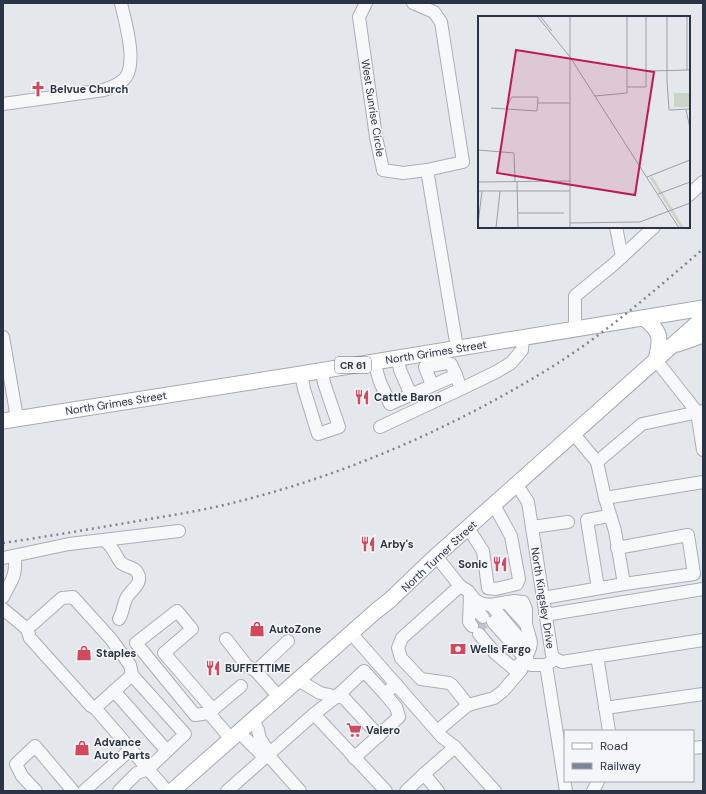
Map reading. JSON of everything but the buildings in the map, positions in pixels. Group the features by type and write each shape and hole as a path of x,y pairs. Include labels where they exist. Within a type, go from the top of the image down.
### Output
{"main road":[{"name":"North Grimes Street","path":"10,419 398,358 424,360 457,348 703,308"},
{"path":"644,318 654,326 659,334 660,343 656,360"},
{"name":"North Turner Street","path":"175,790 235,735 390,600 436,556 494,506 573,433 703,318"},
{"path":"670,348 703,335"}],"street":[{"name":"West Sunrise Circle","path":"366,3 359,17 376,137 383,170 403,173 427,170 463,162 441,22 434,12 413,3"},
{"path":"3,104 104,90 120,83 126,76 130,65 130,50 123,4"},
{"path":"427,170 457,348"},
{"path":"690,194 703,182"},
{"path":"616,228 622,257"},
{"path":"575,329 575,296 622,257 653,228"},
{"path":"3,337 10,419"},
{"path":"380,427 496,372 511,363 522,350 523,338"},
{"path":"398,358 400,370 411,395"},
{"path":"432,385 424,360 451,364 461,389"},
{"path":"656,360 700,412 703,450"},
{"path":"374,362 380,382 397,419"},
{"path":"301,374 304,389 318,434 339,427 324,383 322,371"},
{"path":"390,404 456,375"},
{"path":"597,462 642,424 700,412"},
{"path":"573,433 597,462 614,532 624,584"},
{"path":"605,498 703,482"},
{"name":"North Kingsley Drive","path":"517,484 528,502 552,656 550,662 562,662 703,640"},
{"path":"468,528 483,551 488,588 496,589 517,584 519,579 511,536 494,506"},
{"path":"532,526 588,520 609,516"},
{"path":"588,520 598,588"},
{"path":"3,598 16,572 9,557 69,544 179,531"},
{"path":"543,598 698,573 688,535 617,548"},
{"path":"104,540 111,547 121,562 138,573 139,579 136,587 127,596 119,619"},
{"path":"436,556 460,586 530,665 550,662 564,775"},
{"path":"519,579 540,578"},
{"path":"460,586 402,638 398,648 401,658 421,679 449,683 468,705"},
{"path":"545,615 703,589"},
{"path":"27,629 62,598 73,596 111,639 130,665 132,675 185,734 148,769 137,773 119,791"},
{"path":"437,731 468,705 494,698 503,691 521,670 530,648 531,642 527,627 526,609 523,602 520,601 484,613"},
{"path":"3,609 27,629 30,638 91,706 95,708 148,769 175,790"},
{"path":"241,686 209,713 195,715 136,643 177,611 192,629 164,653 208,705 209,713 235,735 268,755"},
{"path":"484,613 521,630 527,627"},
{"path":"484,613 525,645 525,659 514,669 495,653 484,613"},
{"path":"351,633 442,737 455,747 495,791"},
{"path":"226,639 247,666 256,671 279,697"},
{"path":"256,671 288,641"},
{"path":"597,656 609,730"},
{"path":"228,791 364,671 396,707 399,717 354,758"},
{"path":"95,708 132,675"},
{"path":"298,680 320,693 344,698 379,736"},
{"path":"385,694 396,684"},
{"path":"114,691 167,751"},
{"path":"605,708 703,694"},
{"path":"314,714 386,791"},
{"path":"253,720 258,730 260,740 268,755 300,791"},
{"path":"36,791 22,776 16,764 35,746 74,791"},
{"path":"406,791 455,747"},
{"path":"84,791 131,749"},
{"path":"41,752 27,762 24,768 26,774 41,791"},
{"path":"424,774 438,791"},
{"path":"593,791 598,782"}],"tunnel":[{"path":"476,622 483,631"}],"railway":[{"path":"3,543 203,510 233,503 288,488 327,475 404,445 478,409 570,355 629,312 703,249"}],"place":[{"name":"Belvue Church","path":"38,89"},
{"name":"Cattle Baron","path":"362,397"},
{"name":"Arby's","path":"368,544"},
{"name":"Sonic","path":"500,564"},
{"name":"AutoZone","path":"257,629"},
{"name":"Wells Fargo","path":"458,649"},
{"name":"Staples","path":"84,653"},
{"name":"BUFFETTIME","path":"213,668"},
{"name":"Valero","path":"354,730"},
{"name":"Advance Auto Parts","path":"82,748"}]}
